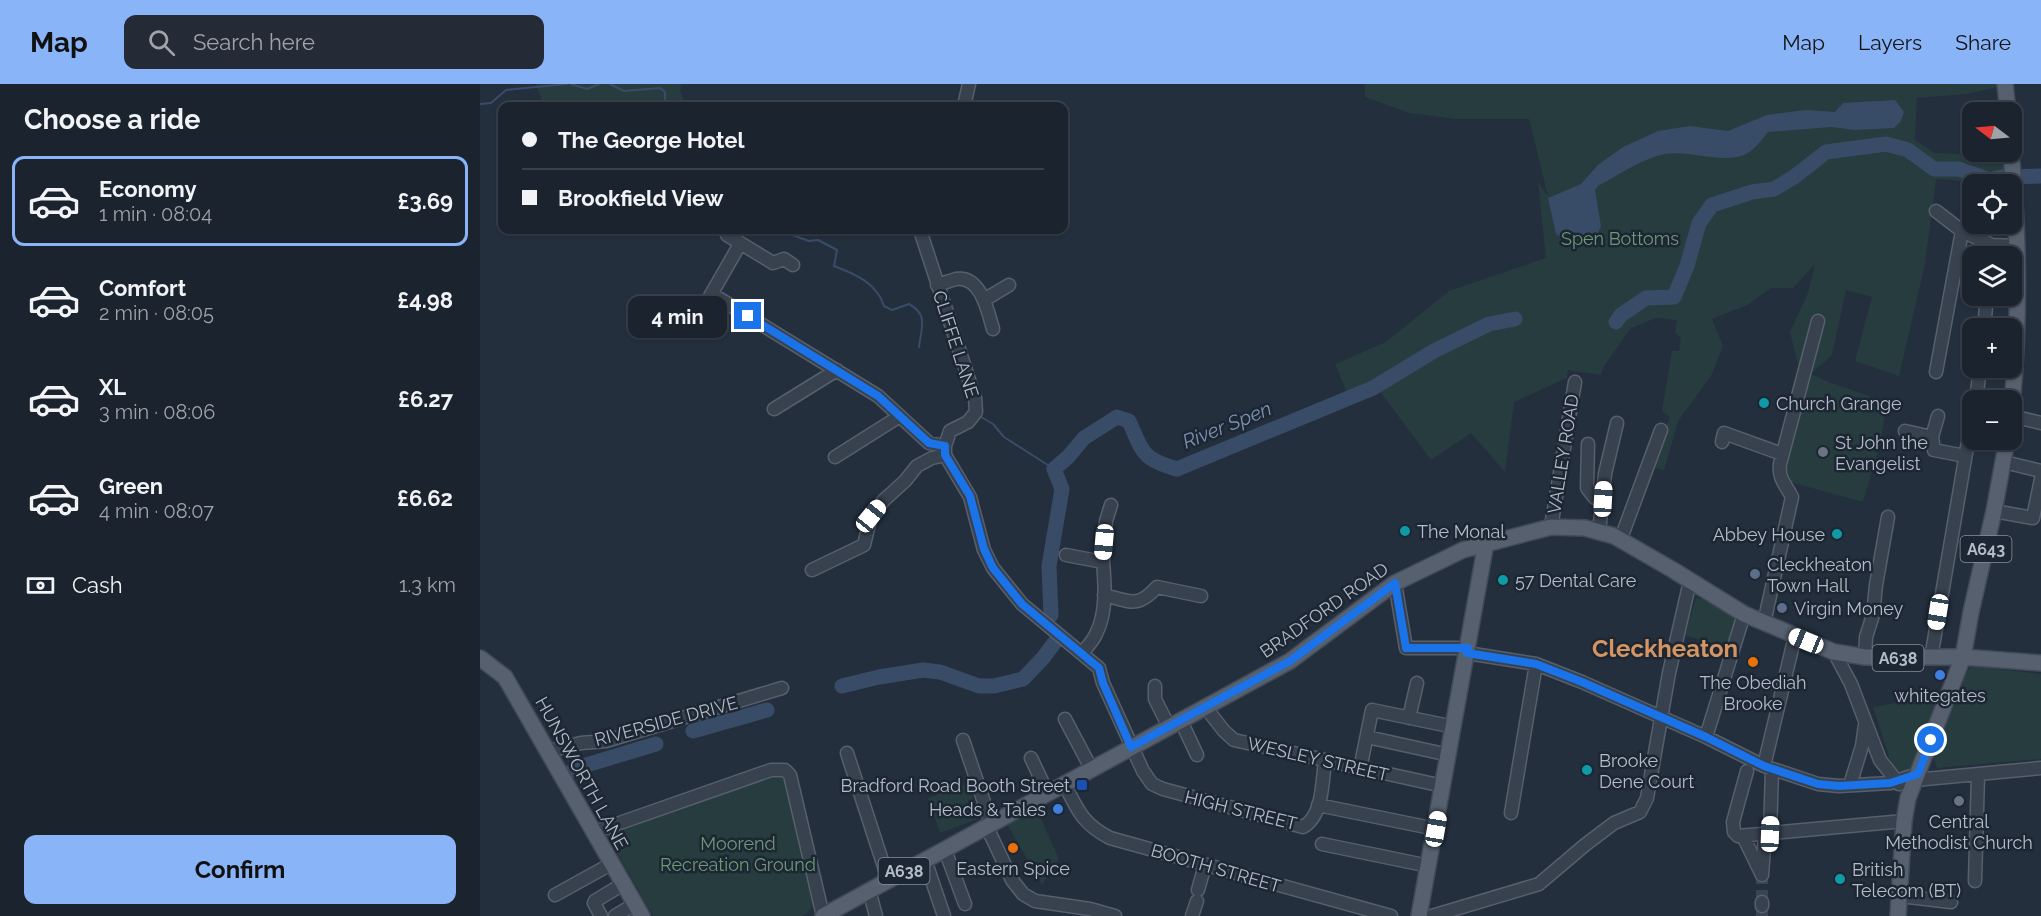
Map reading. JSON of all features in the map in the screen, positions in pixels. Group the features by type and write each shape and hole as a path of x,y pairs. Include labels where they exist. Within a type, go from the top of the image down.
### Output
{"main road":[{"path":"2005,84 2007,102"},
{"path":"2012,162 2018,246"},
{"path":"2013,390 2018,306"},
{"name":"A643","path":"1898,916 1904,821 1908,798 1963,657 2006,450"},
{"name":"BRADFORD ROAD","path":"823,916 1290,661 1395,583 1463,550 1486,543 1551,527 1585,528 1599,532 1620,540 1744,614 1834,651"},
{"path":"1419,916 1486,543"},
{"name":"A638","path":"1834,651 1860,656 1963,657 2041,663"},
{"name":"HUNSWORTH LANE","path":"480,658 505,677 639,910"}],"street":[{"path":"965,102 969,84"},
{"path":"1936,210 1962,231 1936,372"},
{"name":"CLIFFE LANE","path":"921,234 975,398 976,412 968,422 950,431 945,450"},
{"path":"1966,234 1984,246"},
{"path":"728,235 773,264 784,259 793,265"},
{"path":"705,305 740,244"},
{"path":"938,285 958,279 967,280 979,291 984,300 993,329"},
{"path":"984,300 1009,285"},
{"path":"712,294 878,396 929,443 945,450 970,496 984,549 993,568 1022,604 1099,668 1103,683 1131,747"},
{"path":"1764,623 1792,497 1781,481 1779,471 1782,454 1818,321"},
{"path":"774,409 837,370"},
{"name":"VALLEY ROAD","path":"1551,527 1575,382"},
{"path":"835,457 900,416"},
{"path":"1938,416 1932,437 1934,450 1965,456"},
{"path":"2022,418 2041,423"},
{"path":"1599,532 1605,474 1617,423"},
{"path":"1620,540 1661,430"},
{"path":"1905,431 1932,437"},
{"path":"1722,442 1724,433 1782,454"},
{"path":"1588,444 1587,488 1595,498 1603,499"},
{"path":"812,570 864,545 871,516 884,500 906,480 917,466 945,450"},
{"path":"1931,658 1966,450"},
{"path":"2004,462 2041,471"},
{"path":"1994,511 2032,518 2039,499 2041,479"},
{"path":"1083,653 1097,633 1104,595 1103,562 1106,521 1111,505"},
{"path":"1845,672 1848,663 1860,656 1873,615 1888,518"},
{"path":"1066,555 1103,562"},
{"path":"1432,916 1539,884 1614,824 1640,812 1649,788 1660,718 1690,580"},
{"path":"1395,583 1406,648 1467,651 1536,664 1706,737 1768,768 1818,784 1839,786 1890,783 1917,777 1978,775 2041,768"},
{"path":"1104,595 1137,602 1146,598 1157,587 1201,596"},
{"path":"1706,737 1744,614"},
{"path":"1747,771 1733,822 1762,875 1768,834 1768,768 1795,636"},
{"path":"1834,651 1845,672 1880,760 1904,789 1908,798"},
{"path":"1511,813 1536,664"},
{"path":"1409,718 1417,683"},
{"path":"1155,686 1155,699 1197,755"},
{"name":"RIVERSIDE DRIVE","path":"549,751 580,743 606,741 782,688"},
{"name":"WESLEY STREET","path":"1206,708 1234,740 1443,786"},
{"path":"1360,769 1372,710 1454,727"},
{"path":"1065,719 1092,770"},
{"path":"1850,785 1862,746 1865,722"},
{"path":"1367,737 1449,755"},
{"path":"963,740 988,824 1012,880 1023,894 1035,901 1089,913 1115,916"},
{"name":"HIGH STREET","path":"1131,747 1152,784 1303,827 1310,823 1316,814 1325,761"},
{"path":"847,753 888,879"},
{"path":"1032,758 1048,794"},
{"path":"594,832 771,770 785,770 790,775 823,916"},
{"path":"1975,881 1978,775"},
{"name":"BOOTH STREET","path":"1065,785 1081,816 1095,830 1110,838 1391,916"},
{"path":"1318,805 1436,829"},
{"path":"1738,834 1768,834 1904,821"},
{"path":"1322,844 1429,866"},
{"path":"945,850 965,904"},
{"path":"925,860 940,915"},
{"path":"555,896 611,864"},
{"path":"1192,916 1205,865"},
{"path":"601,916 595,901 623,884"},
{"path":"869,890 876,916"},
{"path":"1900,896 1951,902"},
{"path":"615,916 639,910"}],"green space":[{"path":"536,84 681,84 680,91 684,102 543,102"},
{"name":"Spen Bottoms","path":"1365,84 1998,84 1998,87 1966,94 1917,98 1915,140 1935,153 1962,154 1962,162 2006,162 2007,174 1962,174 1962,181 1936,179 1925,264 1899,376 1855,361 1872,297 1846,290 1832,355 1811,374 1887,402 1880,444 1863,502 1790,482 1784,467 1800,373 1790,332 1808,293 1815,264 1793,288 1771,288 1747,305 1712,319 1723,346 1711,376 1678,421 1664,470 1651,467 1670,417 1662,411 1672,351 1679,351 1681,337 1675,333 1677,320 1656,318 1631,328 1604,366 1601,375 1568,370 1567,378 1514,402 1505,472 1471,433 1431,460 1379,390 1353,401 1335,364 1386,342 1449,291 1546,258 1538,182 1548,196 1529,119 1456,119 1409,113 1365,97"},
{"path":"1696,598 1737,617 1726,648 1685,635"},
{"path":"1973,666 2041,674 2041,759 1937,768 1932,754 1966,672"},
{"path":"1901,702 1936,703 1912,769 1900,772 1892,766 1873,707"},
{"name":"Moorend Recreation Ground","path":"769,776 784,777 815,903 807,913 802,916 653,916 607,835"},
{"path":"968,783 980,818 940,833 928,798"},
{"path":"1036,808 1059,859 1042,885 1007,824"}],"water":[{"path":"1895,100 1904,112 1901,121 1894,128 1855,130 1831,127 1768,132 1752,150 1733,158 1676,153 1648,159 1598,186 1595,190 1601,226 1598,233 1563,239 1556,234 1548,198 1581,184 1598,165 1623,147 1658,131 1690,126 1728,131 1767,115 1806,110 1835,112 1843,103"}],"waterway":[{"path":"480,104 491,103 506,90 567,84"},
{"path":"571,84 587,89 599,84"},
{"path":"610,84 624,91 660,88 665,92 666,102"},
{"name":"River Spen","path":"1616,322 1621,315 1646,298 1674,297 1687,266 1699,223 1712,205 1752,192 1774,189 1794,177 1826,152 1886,144 1908,150 1934,169 1959,169 1990,180 2002,177 2041,176"},
{"path":"789,234 809,241 818,240 837,250 834,266 871,285 884,306 892,310 909,304 915,308 922,322 919,347"},
{"name":"River Spen","path":"1051,615 1049,566 1062,489 1054,469 1084,438 1117,417 1129,421 1137,441 1150,458 1177,469 1373,388 1434,351 1489,324 1515,319"},
{"path":"981,417 993,424 1004,437 1054,469"},
{"name":"River Spen","path":"842,686 923,670 940,672 979,686 994,686 1023,679 1055,642"},
{"name":"River Spen","path":"693,731 767,710"},
{"name":"River Spen","path":"572,771 656,744"}],"tunnel":[{"path":"1762,875 1762,902"},
{"path":"1762,906 1762,916"}],"place":[{"name":"Church Grange","path":"1764,403"},
{"name":"St John the Evangelist","path":"1823,452"},
{"name":"The Monal","path":"1405,531"},
{"name":"Abbey House","path":"1837,534"},
{"name":"Cleckheaton Town Hall","path":"1755,574"},
{"name":"57 Dental Care","path":"1503,580"},
{"name":"Virgin Money","path":"1782,608"},
{"name":"The Obediah Brooke","path":"1753,662"},
{"name":"whitegates","path":"1940,675"},
{"name":"Brooke Dene Court","path":"1587,770"},
{"name":"Bradford Road Booth Street","path":"1082,785"},
{"name":"Central Methodist Church","path":"1959,801"},
{"name":"Heads & Tales","path":"1058,809"},
{"name":"Eastern Spice","path":"1013,848"},
{"name":"British Telecom (BT)","path":"1840,879"}],"district":[{"name":"Cleckheaton","path":"1665,648"}],"route":[{"path":"748,316 878,396 929,443 945,446 945,455 970,496 984,549 993,568 1022,604 1099,668 1103,683 1131,747 1290,661 1395,583 1406,648 1468,648 1467,653 1536,664 1706,737 1764,766 1818,784 1839,786 1890,783 1911,777 1918,774 1931,740"}]}
